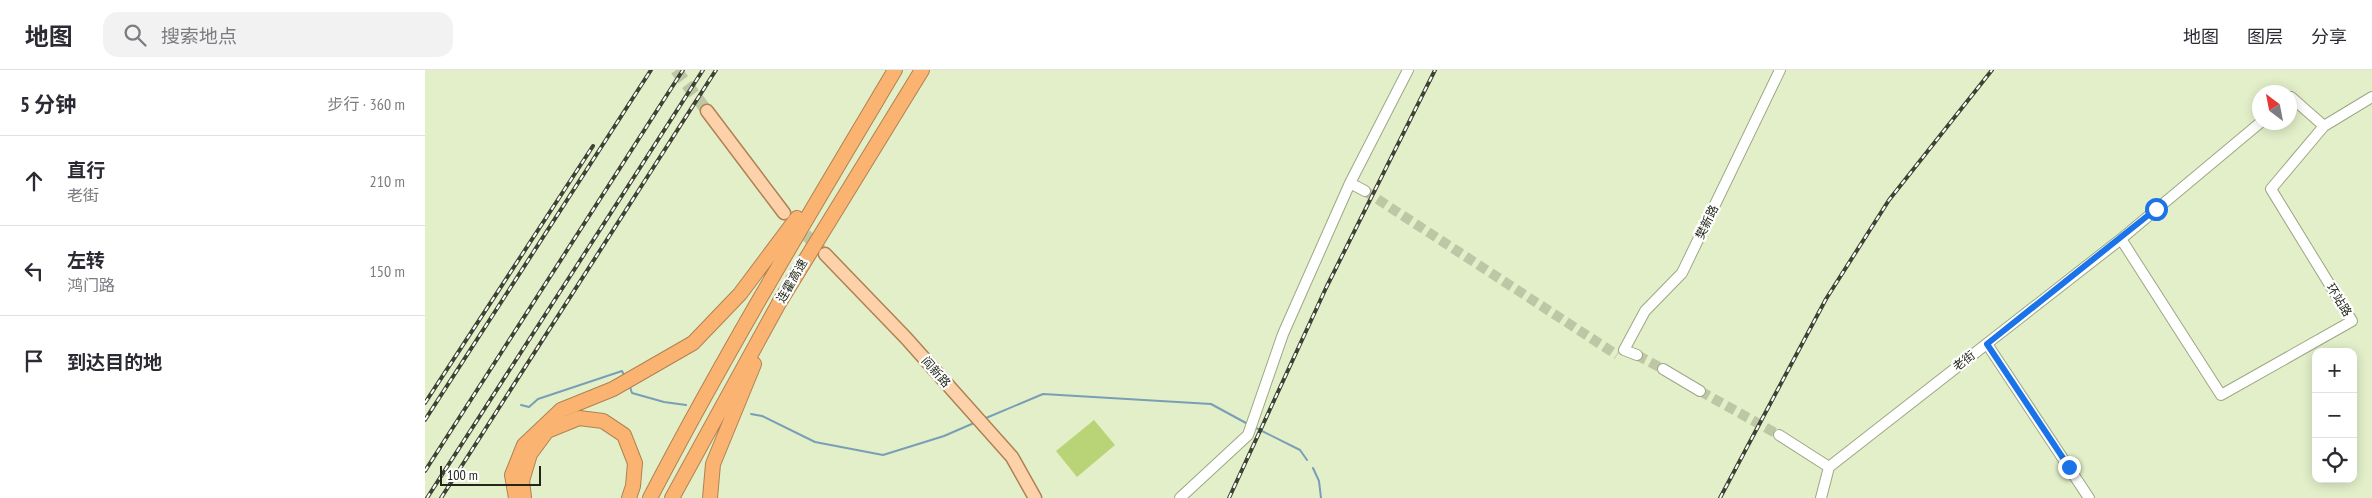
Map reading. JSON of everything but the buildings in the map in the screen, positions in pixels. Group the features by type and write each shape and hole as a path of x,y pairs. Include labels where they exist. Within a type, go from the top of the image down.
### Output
{"highway":[{"name":"连霍高速","path":"650,498 685,431 895,70"},
{"name":"连霍高速","path":"672,498 779,303 922,70"},
{"path":"515,498 512,474 524,445 561,410 613,389 693,343 740,294 840,162"},
{"path":"710,498 713,464 779,303"},
{"path":"525,498 523,481 530,454 547,431 579,418 603,420 624,435 635,463 633,486 629,498"}],"main road":[{"path":"707,112 784,213"},
{"name":"阎新路","path":"825,254 906,338 1012,457 1035,498"}],"street":[{"path":"1180,498 1247,435 1283,334 1350,183 1408,70"},
{"name":"樊新路","path":"1637,355 1621,353 1645,311 1682,273 1780,70"},
{"name":"环站路","path":"2121,239 2221,395 2352,320 2271,190 2324,126 2372,97"},
{"path":"2297,102 2324,126"},
{"name":"老街","path":"1829,466 2121,239 2252,130"},
{"path":"1350,183 1365,190"},
{"path":"1987,344 2089,498"},
{"path":"1663,369 1700,391"},
{"path":"1779,435 1829,466 1821,498"}],"green space":[{"path":"1094,420 1115,445 1077,477 1056,451"}],"waterway":[{"path":"521,405 529,407 538,399 622,371 624,375"},
{"path":"630,387 632,393 664,402 686,405"},
{"path":"986,418 1043,394 1211,404 1246,423"},
{"path":"751,414 762,416 815,442 883,455 944,436 974,423"},
{"path":"1256,428 1300,450 1307,460"},
{"path":"1313,468 1319,481 1321,498"}],"tunnel":[{"path":"676,70 707,111"},
{"path":"1365,191 1617,355"},
{"path":"793,222 821,250"},
{"path":"1637,355 1663,369"},
{"path":"1700,391 1779,435"}],"railway":[{"path":"425,420 651,70"},
{"path":"425,471 683,70"},
{"path":"427,498 703,70"},
{"path":"441,498 716,70"},
{"path":"1229,498 1326,288 1435,70"},
{"path":"1720,498 1826,299 1889,200 1992,70"},
{"path":"425,403 593,146"}],"route":[{"path":"2069,467 1987,344 2121,239 2156,209"}]}
